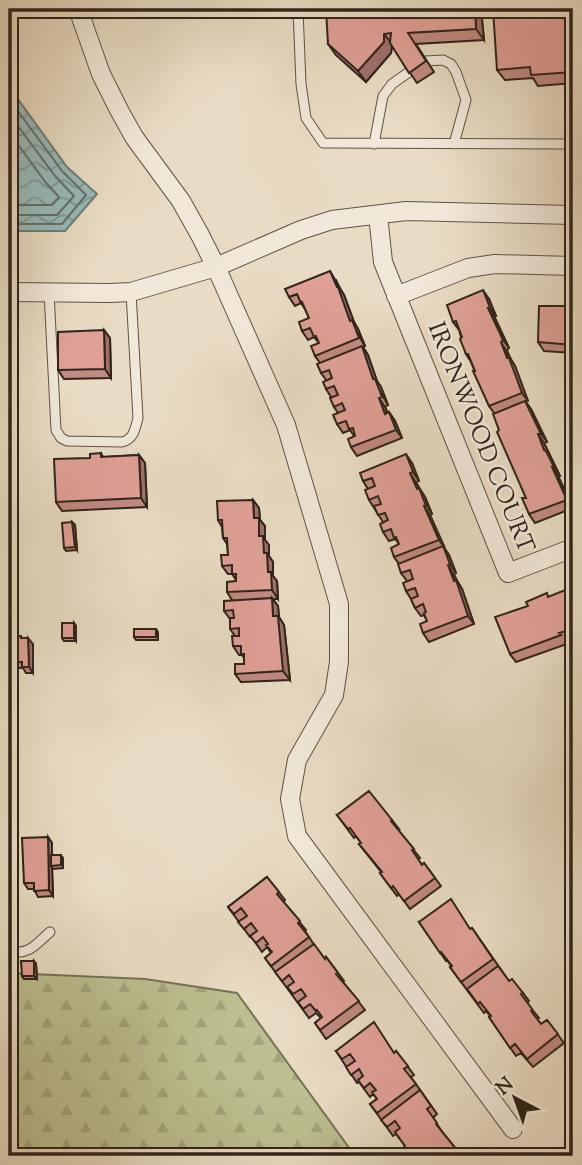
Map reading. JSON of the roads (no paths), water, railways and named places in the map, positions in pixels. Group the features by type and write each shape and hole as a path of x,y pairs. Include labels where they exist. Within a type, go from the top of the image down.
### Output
{"street":[{"path":"78,9 101,74 134,137 181,201 216,267 286,425 339,604 339,662 334,695 297,760 290,799 297,836 513,1129"},
{"path":"9,292 131,292 216,267 301,230 332,220 406,211 573,215"},
{"name":"IRONWOOD COURT","path":"378,215 383,262 508,573 573,548"},
{"path":"397,296 468,268 495,264 573,266"}],"lane":[{"path":"298,9 301,84 306,118 323,143 573,144"},
{"path":"426,61 443,60 451,64 466,100 454,144"},
{"path":"374,144 383,96 409,72"},
{"path":"49,292 56,430 61,438 68,442 122,442 129,440 135,433 138,418 131,292"},
{"path":"9,951 22,953 31,949 50,932"}],"water":[{"path":"9,91 12,91 67,167 97,194 65,231 9,231"}]}
